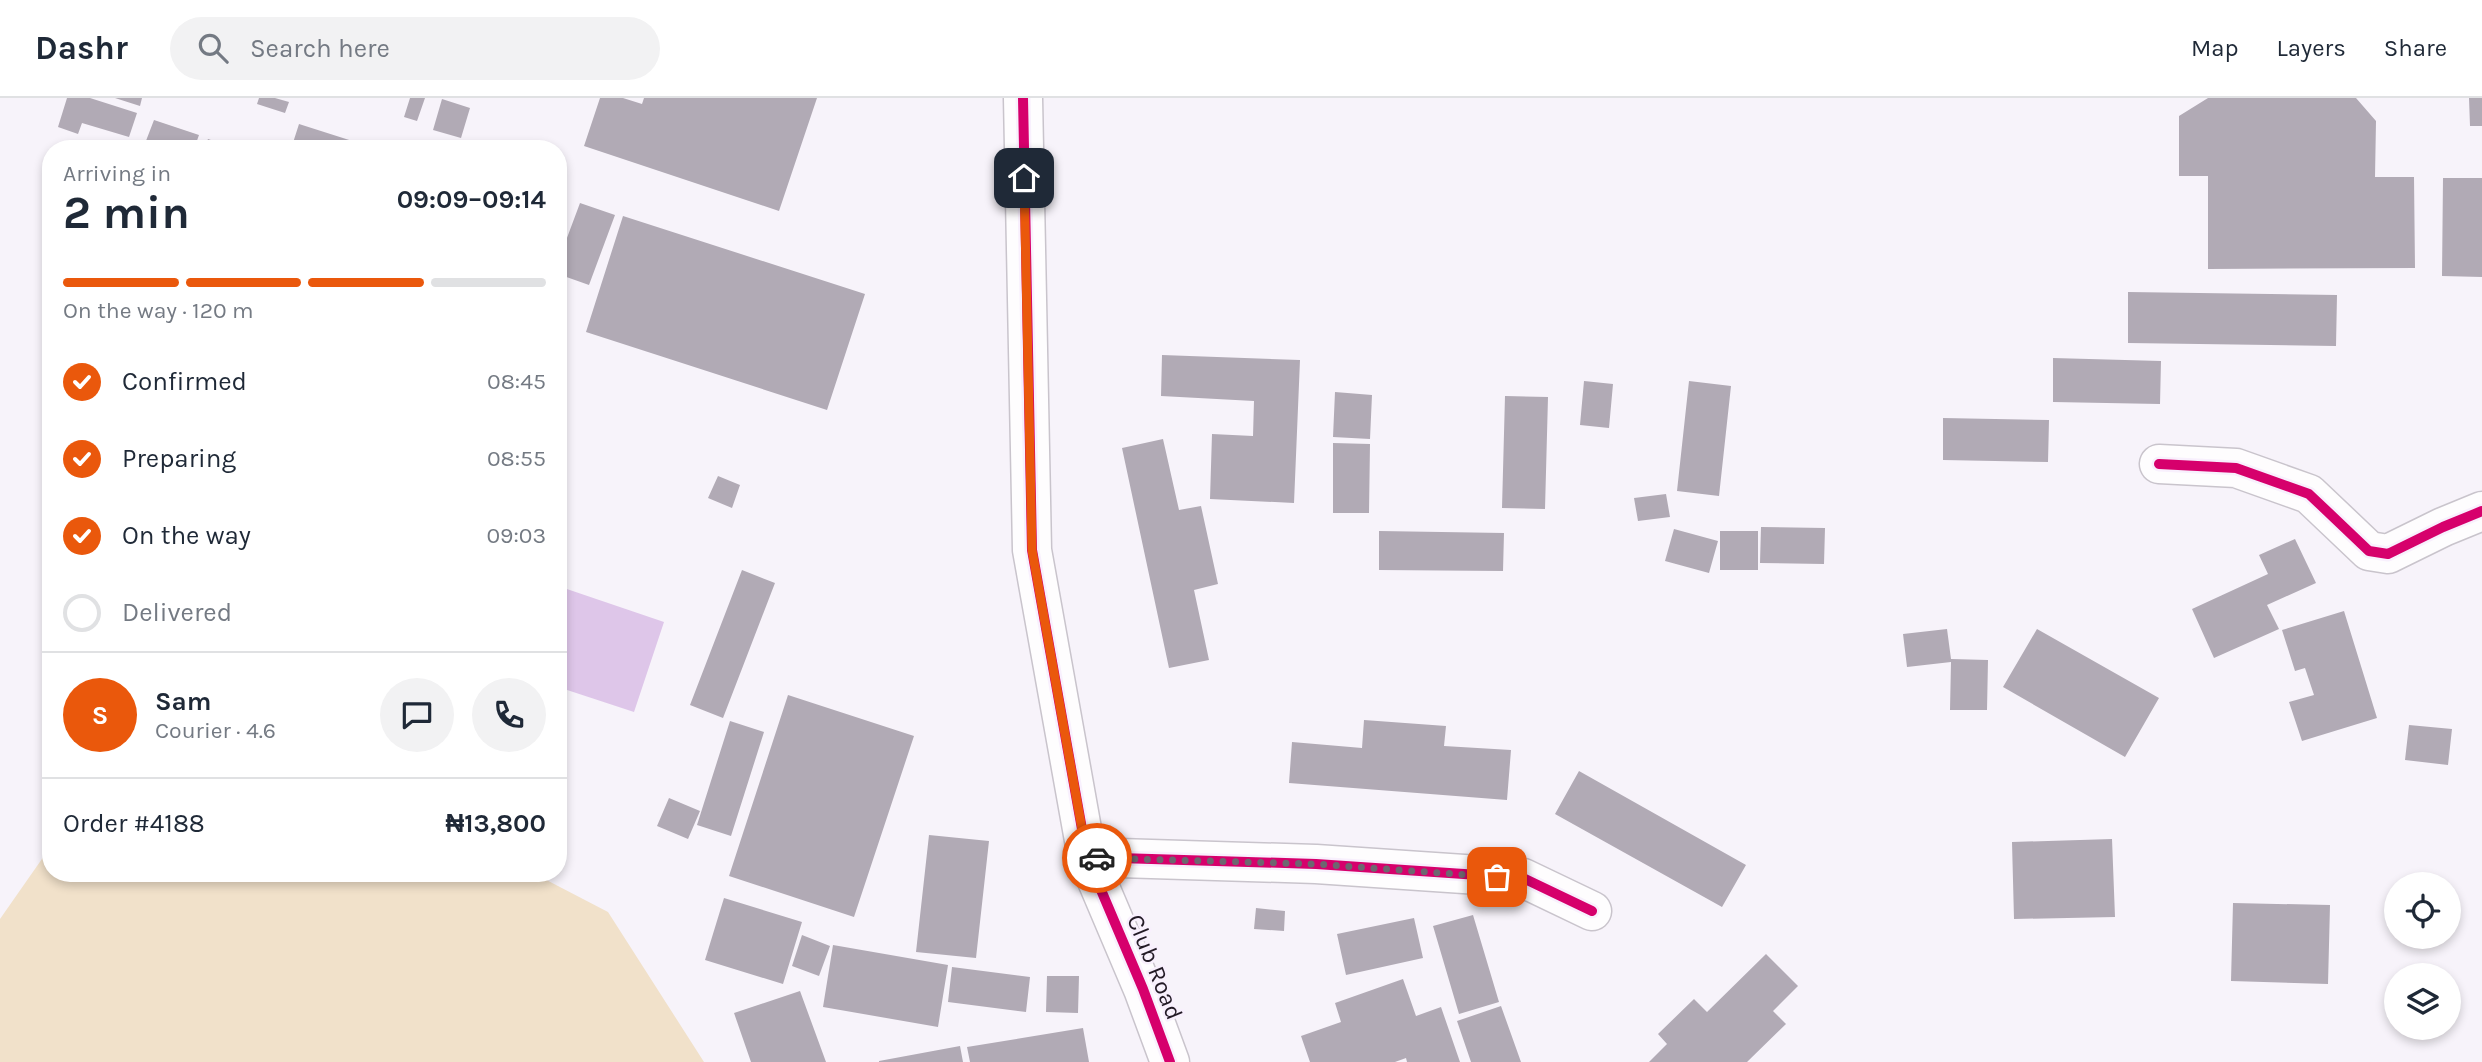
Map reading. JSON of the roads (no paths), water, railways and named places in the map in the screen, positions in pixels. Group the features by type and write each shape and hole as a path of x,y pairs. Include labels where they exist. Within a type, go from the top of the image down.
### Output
{"street":[{"name":"Club Road","path":"1023,98 1032,550 1087,857 1143,989 1170,1062"},
{"path":"2159,464 2236,468 2309,494 2369,551 2388,554 2482,511"},
{"path":"1087,857 1315,864 1523,878 1592,911"}]}
